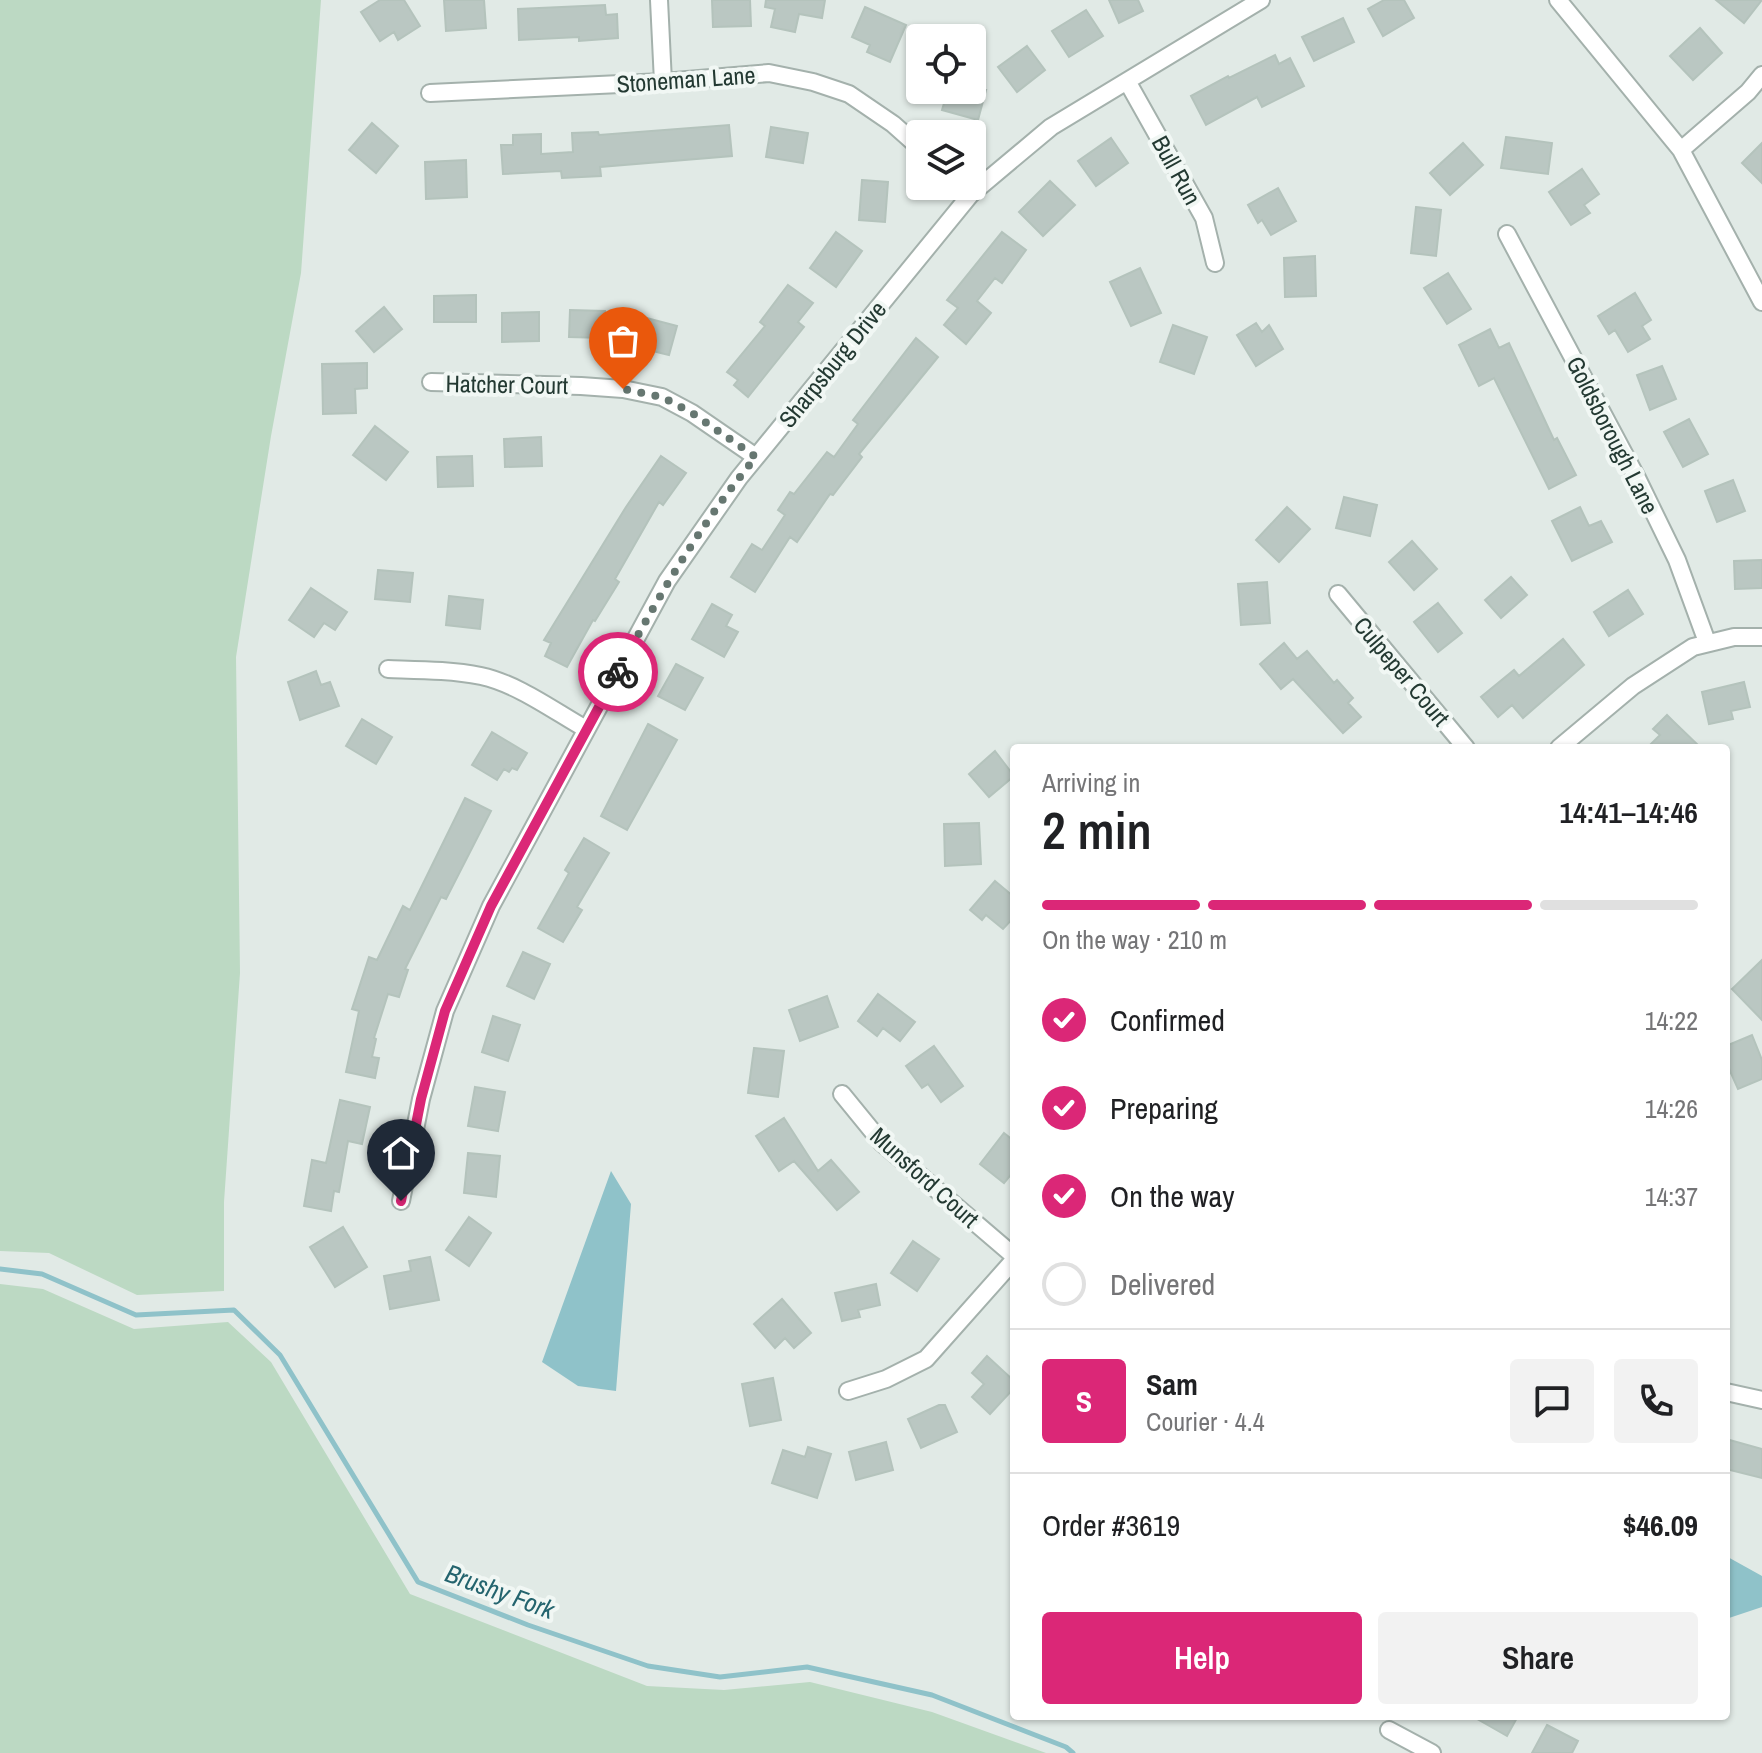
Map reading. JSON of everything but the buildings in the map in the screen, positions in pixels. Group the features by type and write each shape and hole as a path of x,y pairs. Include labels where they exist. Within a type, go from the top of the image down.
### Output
{"street":[{"path":"659,0 663,82"},
{"name":"Sharpsburg Drive","path":"986,175 1051,127 1261,0"},
{"path":"1558,0 1681,150 1762,302"},
{"name":"Stoneman Lane","path":"430,93 663,82 769,73 813,82 849,94 906,136"},
{"path":"1681,150 1748,92 1762,75"},
{"name":"Bull Run","path":"1127,81 1204,218 1215,263"},
{"name":"Sharpsburg Drive","path":"401,1201 421,1099 445,1011 491,906 667,581 739,478 958,200"},
{"name":"Goldsborough Lane","path":"1507,234 1644,491 1677,560 1707,642"},
{"name":"Hatcher Court","path":"431,382 581,386 623,389 662,397 692,413 756,457"},
{"name":"Culpeper Court","path":"1338,594 1463,744"},
{"path":"1564,744 1633,686 1693,647 1734,637 1762,637"},
{"path":"388,669 484,676 586,729"},
{"name":"Munsford Court","path":"842,1094 882,1143 1010,1255"},
{"path":"848,1391 886,1379 926,1359 1010,1263"},
{"path":"1730,1393 1762,1400"},
{"path":"1389,1730 1432,1753"}],"green space":[{"path":"0,0 321,0 301,273 236,657 240,973 224,1202 224,1291 137,1295 49,1253 0,1251"},
{"path":"0,1284 43,1289 134,1329 228,1322 271,1362 410,1594 647,1686 724,1690 810,1682 932,1712 1046,1753 0,1753"}],"water":[{"path":"611,1171 631,1204 616,1391 578,1386 542,1362"},
{"path":"1730,1558 1762,1576 1762,1607 1730,1618"}],"waterway":[{"name":"Brushy Fork","path":"0,1269 42,1274 136,1315 234,1310 280,1355 418,1582 528,1625 648,1666 720,1677 807,1667 932,1695 1066,1747 1073,1753"}],"way so far":[{"path":"618,672 667,581 756,457 692,413 662,397 623,389"}],"route":[{"path":"401,1201 421,1099 445,1011 491,906 618,672"}]}
